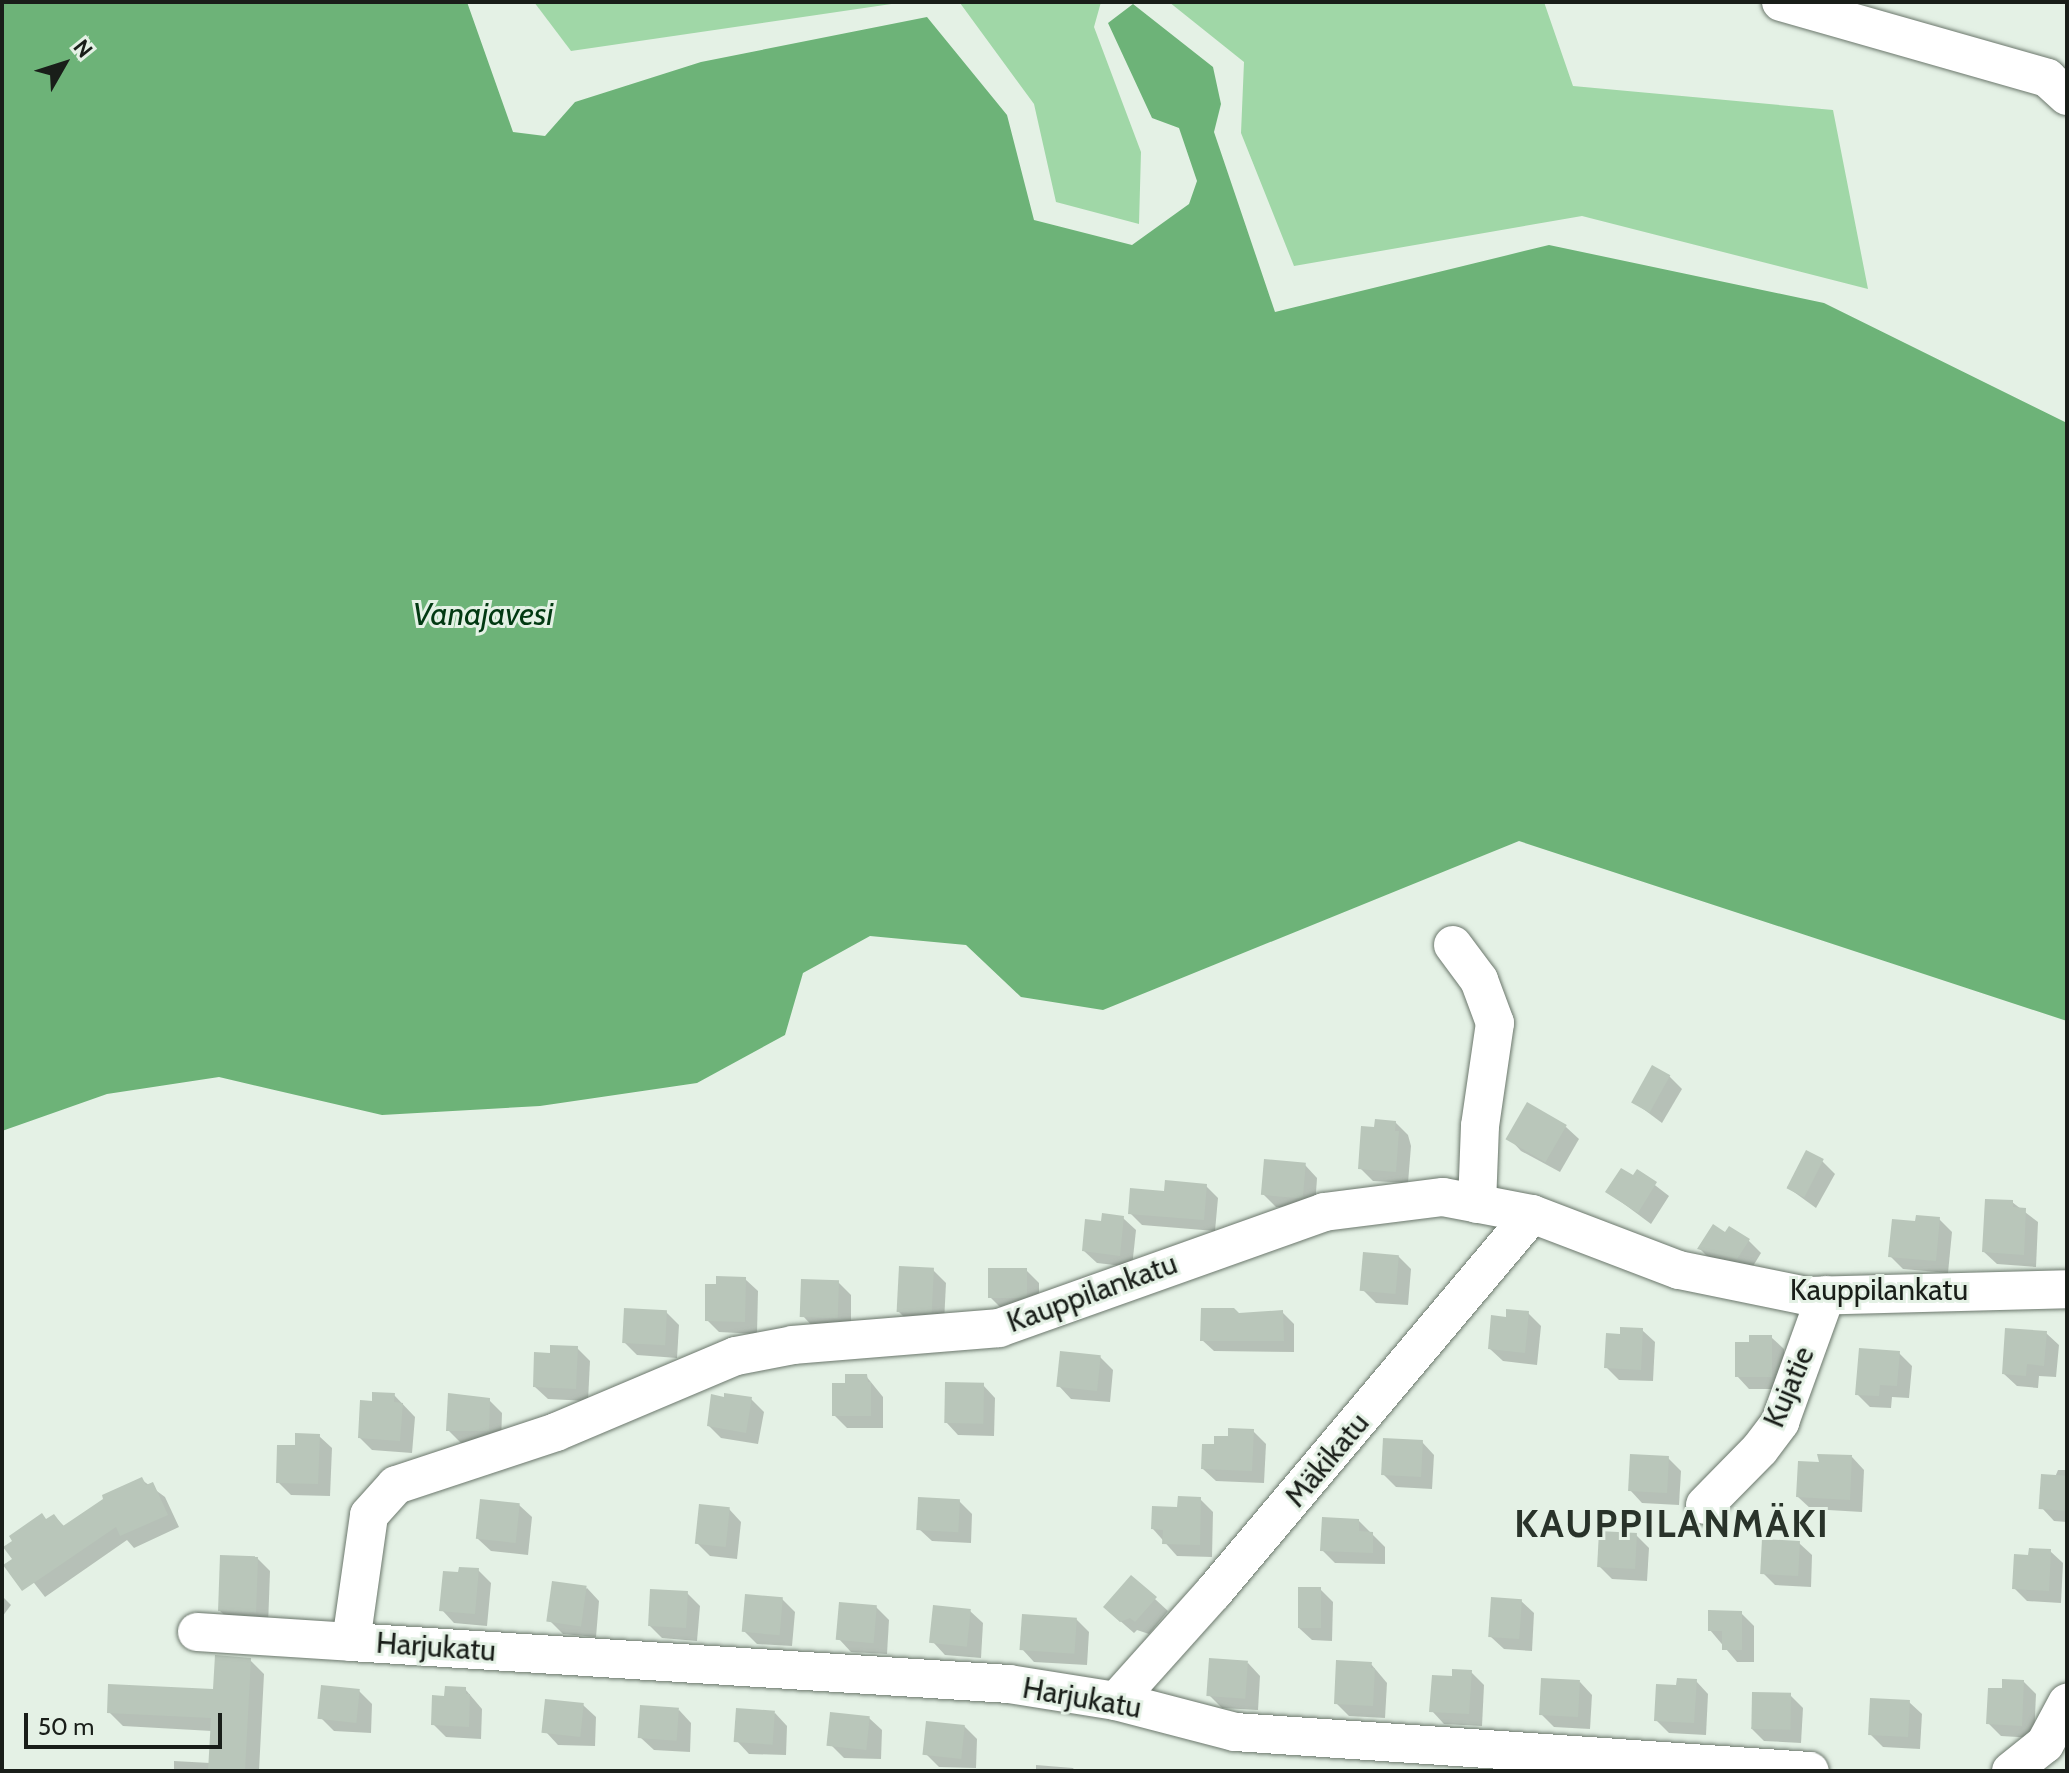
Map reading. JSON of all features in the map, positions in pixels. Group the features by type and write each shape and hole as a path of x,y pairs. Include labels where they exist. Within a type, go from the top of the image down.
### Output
{"street":[{"path":"1781,2 2047,78 2067,96"},
{"path":"1453,945 1479,980 1495,1023 1480,1126 1477,1204"},
{"name":"Kauppilankatu","path":"351,1642 369,1515 396,1485 556,1432 736,1356 793,1345 999,1328 1324,1212 1443,1197 1532,1214 1679,1270 1807,1296 2067,1289"},
{"name":"Mäkikatu","path":"1116,1701 1213,1593 1532,1214"},
{"name":"Kujatie","path":"1705,1505 1760,1449 1780,1422 1826,1295"},
{"path":"197,1632 351,1642"},
{"name":"Harjukatu","path":"351,1642 1009,1684 1116,1701 1235,1732 1810,1771"},
{"path":"2011,1771 2045,1744 2067,1703"}],"shaded area":[{"path":"534,2 905,2 571,51"},
{"path":"941,2 1101,2 1094,27 1141,152 1139,224 1056,202 1034,104 960,3"},
{"path":"1169,2 1544,2 1573,86 1833,110 1868,289 1582,216 1294,266 1241,133 1244,62"}],"water":[{"name":"Vanajavesi","path":"2,2 467,2 513,132 545,136 575,102 701,62 927,17 1007,115 1034,220 1132,245 1189,204 1197,181 1179,128 1152,118 1108,23 1133,4 1213,67 1221,104 1214,132 1275,312 1549,245 1824,303 2067,423 2067,1021 1519,841 1103,1010 1021,997 966,945 870,936 803,973 785,1035 697,1083 540,1106 382,1115 219,1077 107,1094 2,1131"}],"building":[{"path":"1652,1065 1670,1075 1650,1113 1631,1103"},
{"path":"1527,1102 1567,1125 1545,1162 1506,1139"},
{"path":"1375,1119 1396,1121 1395,1131 1399,1131 1396,1172 1358,1169 1361,1126 1374,1127"},
{"path":"1806,1150 1824,1159 1804,1197 1786,1188"},
{"path":"1264,1159 1306,1163 1303,1199 1261,1195"},
{"path":"1621,1168 1633,1175 1637,1169 1657,1182 1638,1213 1605,1192"},
{"path":"1165,1180 1207,1184 1204,1220 1128,1214 1130,1188 1164,1191"},
{"path":"1985,1199 2013,1200 2013,1207 2026,1208 2024,1255 1982,1252"},
{"path":"1102,1213 1124,1216 1120,1256 1082,1251 1085,1219 1101,1221"},
{"path":"1916,1215 1940,1217 1936,1261 1888,1257 1892,1219 1915,1221"},
{"path":"1713,1224 1725,1232 1729,1226 1750,1239 1737,1259 1697,1249"},
{"path":"1363,1252 1399,1255 1395,1294 1360,1291"},
{"path":"899,1266 934,1268 932,1314 897,1312"},
{"path":"988,1268 1027,1268 1027,1298 988,1298"},
{"path":"716,1276 746,1277 745,1322 705,1321 705,1284 716,1284"},
{"path":"801,1279 839,1280 838,1318 800,1317"},
{"path":"624,1308 667,1310 665,1345 622,1343"},
{"path":"1201,1308 1234,1308 1239,1313 1283,1310 1284,1341 1200,1341"},
{"path":"1506,1309 1529,1311 1525,1353 1488,1349 1491,1315 1506,1317"},
{"path":"1620,1327 1643,1328 1641,1370 1604,1368 1606,1333 1620,1334"},
{"path":"2005,1328 2047,1331 2044,1366 2027,1364 2026,1376 2002,1374"},
{"path":"1749,1335 1772,1335 1772,1377 1735,1377 1735,1342 1749,1342"},
{"path":"550,1345 578,1346 576,1389 533,1387 534,1352 550,1353"},
{"path":"1859,1348 1900,1351 1897,1386 1880,1385 1879,1396 1855,1395"},
{"path":"1060,1351 1101,1355 1097,1391 1056,1387"},
{"path":"845,1374 867,1374 868,1382 871,1382 871,1416 832,1416 832,1383 845,1383"},
{"path":"945,1382 984,1383 983,1424 944,1423"},
{"path":"372,1392 395,1393 394,1402 403,1403 400,1441 358,1438 360,1400 372,1401"},
{"path":"448,1393 490,1398 489,1431 446,1431"},
{"path":"724,1393 752,1397 746,1433 707,1426 711,1394 724,1397"},
{"path":"1228,1428 1254,1429 1252,1471 1201,1469 1202,1444 1214,1444 1214,1436 1228,1436"},
{"path":"295,1433 320,1434 318,1484 276,1483 277,1445 295,1445"},
{"path":"1383,1438 1423,1440 1421,1477 1381,1475"},
{"path":"1630,1454 1669,1456 1667,1493 1628,1491"},
{"path":"1817,1454 1852,1455 1850,1500 1796,1497 1798,1461 1819,1462"},
{"path":"2041,1474 2067,1476 2064,1511 2039,1509"},
{"path":"142,1477 146,1485 153,1482 168,1515 120,1536 116,1527 22,1591 3,1565 12,1559 3,1547 12,1541 9,1536 42,1513 46,1519 54,1514 63,1526 103,1499 102,1495"},
{"path":"1178,1496 1201,1497 1200,1545 1162,1544 1163,1530 1151,1529 1152,1506 1177,1507"},
{"path":"918,1497 960,1499 958,1532 916,1530"},
{"path":"480,1499 520,1503 516,1543 476,1539"},
{"path":"699,1504 730,1507 726,1547 695,1544"},
{"path":"1322,1517 1359,1519 1359,1531 1373,1532 1373,1553 1320,1551"},
{"path":"1599,1531 1637,1533 1635,1569 1597,1567"},
{"path":"1762,1539 1800,1541 1798,1576 1760,1574"},
{"path":"2029,1548 2051,1549 2049,1591 2012,1589 2014,1554 2028,1555"},
{"path":"220,1555 258,1556 256,1612 218,1611"},
{"path":"459,1567 479,1568 475,1614 439,1611 443,1571 458,1572"},
{"path":"1131,1575 1157,1597 1135,1622 1130,1618 1120,1622 1103,1607"},
{"path":"552,1581 587,1586 581,1626 546,1622"},
{"path":"1298,1587 1321,1587 1321,1628 1298,1628"},
{"path":"650,1589 688,1591 686,1628 648,1626"},
{"path":"745,1594 783,1597 780,1635 742,1632"},
{"path":"1491,1597 1522,1599 1519,1639 1488,1637"},
{"path":"839,1602 877,1605 874,1643 836,1640"},
{"path":"933,1605 971,1609 967,1647 929,1643"},
{"path":"1708,1610 1742,1611 1742,1650 1722,1650 1722,1631 1708,1631"},
{"path":"1022,1614 1077,1618 1074,1654 1019,1650"},
{"path":"215,1655 251,1658 245,1771 208,1771 211,1718 107,1713 108,1684 213,1689"},
{"path":"1209,1658 1248,1661 1245,1699 1206,1696"},
{"path":"1336,1660 1372,1662 1371,1668 1375,1668 1373,1706 1334,1704"},
{"path":"1452,1669 1472,1670 1469,1714 1429,1712 1432,1675 1452,1676"},
{"path":"1541,1678 1580,1680 1578,1717 1539,1715"},
{"path":"1677,1678 1697,1679 1694,1723 1654,1721 1656,1684 1676,1685"},
{"path":"2002,1679 2024,1680 2022,1726 1986,1724 1988,1688 2002,1688"},
{"path":"321,1685 360,1689 356,1723 317,1719"},
{"path":"445,1686 466,1687 466,1694 470,1694 469,1727 431,1725 432,1695 444,1696"},
{"path":"1752,1692 1791,1693 1790,1730 1751,1729"},
{"path":"1870,1698 1910,1700 1908,1737 1868,1735"},
{"path":"545,1699 584,1703 580,1737 541,1733"},
{"path":"640,1705 679,1708 677,1741 638,1738"},
{"path":"736,1708 775,1711 773,1745 734,1742"},
{"path":"830,1712 870,1716 866,1750 826,1746"},
{"path":"926,1721 965,1725 961,1759 922,1755"}],"district":[{"name":"KAUPPILANMÄKI","path":"1672,1524"}]}
